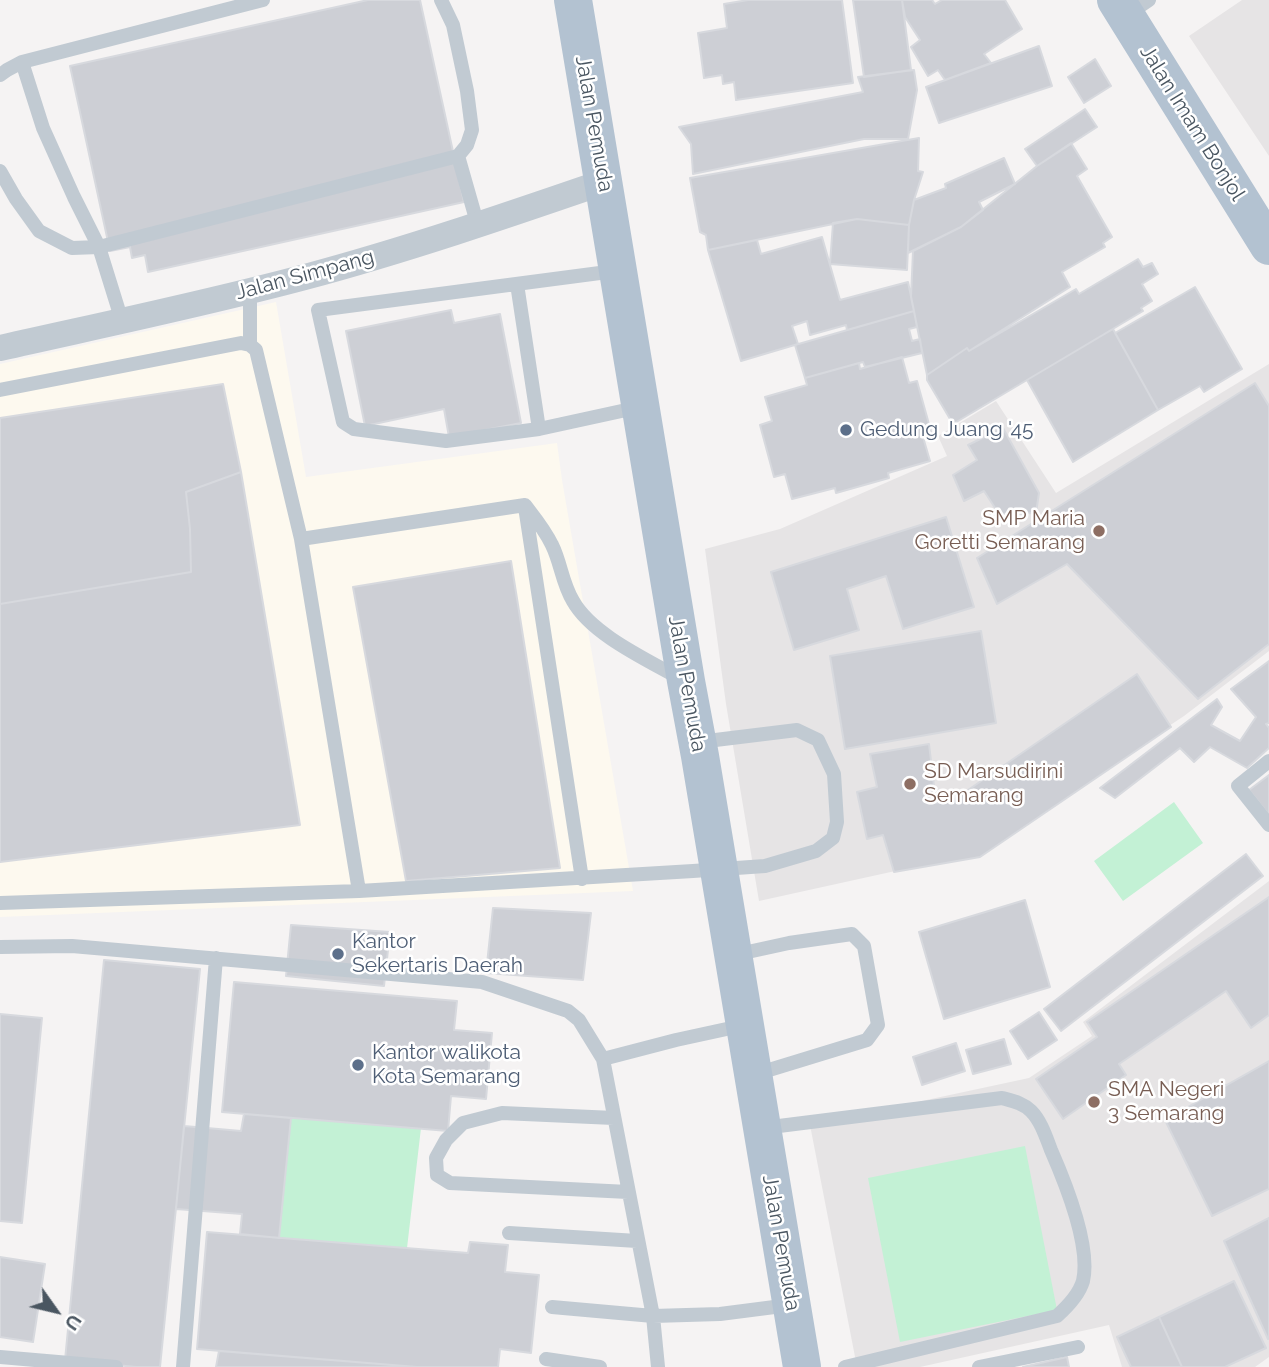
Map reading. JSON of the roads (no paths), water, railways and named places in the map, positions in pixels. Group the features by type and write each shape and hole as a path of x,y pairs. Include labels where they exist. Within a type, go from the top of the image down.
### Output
{"main road":[{"name":"Jalan Pemuda","path":"573,0 802,1367"},
{"name":"Jalan Imam Bonjol","path":"1130,5 1269,246"}],"street":[{"name":"Jalan Simpang","path":"0,348 306,277 478,226 604,182"}],"lane":[{"path":"0,75 22,62 263,0"},
{"path":"0,170 16,199 39,231 72,248 99,247 458,156 467,145 472,130 453,25 441,0"},
{"path":"22,62 43,128 99,247 122,321"},
{"path":"458,156 478,226"},
{"path":"619,271 318,310 343,422 354,429 446,441 539,429 641,407"},
{"path":"517,284 539,429"},
{"path":"250,290 250,345"},
{"path":"0,390 241,343 256,350 301,539 359,891"},
{"path":"301,539 524,505"},
{"path":"524,505 543,527 573,603 592,624 610,638 686,681"},
{"path":"524,505 582,879"},
{"path":"0,903 359,891 765,866 816,851 833,838 837,822 834,774 818,740 797,730 697,742"},
{"path":"1269,761 1238,786 1269,825"},
{"path":"733,955 852,934 864,946 878,1025 867,1040 753,1075"},
{"path":"0,947 72,946 482,982 568,1011 579,1020 603,1059 653,1316 658,1367"},
{"path":"183,1367 216,958"},
{"path":"603,1059 745,1025"},
{"path":"762,1128 1002,1098 1020,1102 1032,1112 1041,1125 1070,1194 1084,1254 1083,1282 1069,1305 1057,1315 845,1367"},
{"path":"614,1118 502,1113 463,1123 446,1140 436,1158 437,1175 450,1183 628,1192"},
{"path":"509,1233 638,1241"},
{"path":"552,1307 653,1316 720,1314 792,1305"},
{"path":"979,1367 1077,1347"},
{"path":"0,1357 116,1367"},
{"path":"546,1359 600,1367"}],"place":[{"name":"Gedung Juang '45","path":"846,430"},
{"name":"SMP Maria Goretti Semarang","path":"1099,531"},
{"name":"SD Marsudirini Semarang","path":"910,784"},
{"name":"Kantor Sekertaris Daerah","path":"338,954"},
{"name":"Kantor walikota Kota Semarang","path":"358,1065"},
{"name":"SMA Negeri 3 Semarang","path":"1094,1102"}]}
